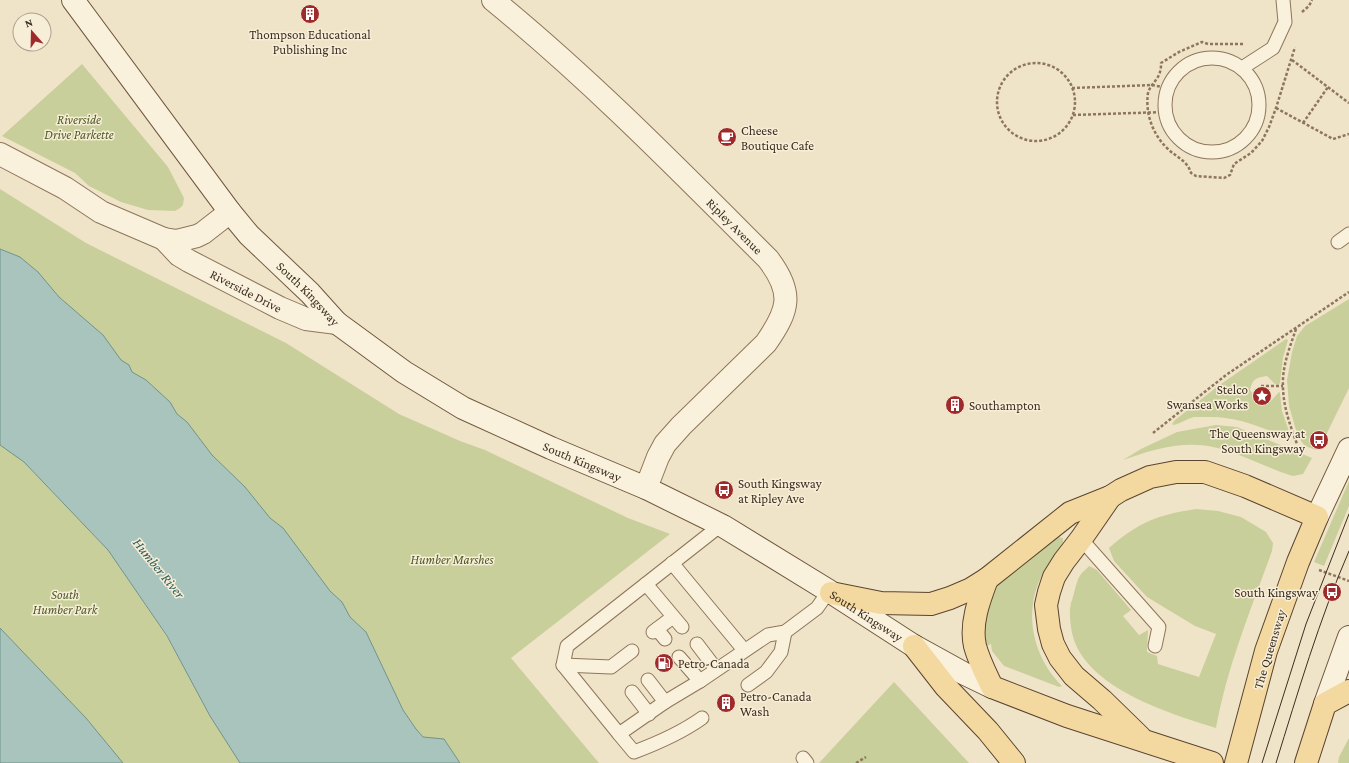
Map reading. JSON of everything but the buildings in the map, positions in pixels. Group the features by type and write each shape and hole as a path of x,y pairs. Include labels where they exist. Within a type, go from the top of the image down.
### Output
{"main road":[{"path":"830,592 881,603 931,604 950,598 971,589 987,579 1070,513 1110,497 1131,485 1150,477 1163,474 1176,472 1205,472 1245,486 1317,517"},
{"path":"1110,497 1054,577 1046,605 1049,629 1053,644 1060,658 1074,676 1151,743"},
{"name":"The Queensway","path":"1236,763 1266,651 1298,562 1317,517"},
{"path":"987,579 977,606 974,638 975,647 992,687"},
{"path":"914,646 946,687 988,731 1014,763"},
{"name":"South Kingsway","path":"992,687 1067,716 1212,763"},
{"path":"1306,763 1325,704 1349,691"}],"street":[{"name":"South Kingsway","path":"73,0 230,212 249,235 310,293 338,323 404,372 463,408 551,448 646,488 721,525 914,646 992,687"},
{"name":"Ripley Avenue","path":"493,0 590,83 768,259 778,272 784,285 786,299 785,310 771,337 664,444 646,488"},
{"name":"Riverside Drive","path":"0,154 65,188 101,212 164,239 177,241 197,236 230,212"},
{"name":"Riverside Drive","path":"164,239 179,255 189,261 280,308 306,319 338,323"},
{"name":"The Queensway","path":"1317,517 1349,449"},
{"path":"1325,704 1349,637"}],"lane":[{"path":"1242,68 1273,48 1285,22 1283,0"},
{"path":"1215,58 1230,61 1242,68 1253,80 1259,94 1260,109 1256,124 1248,137 1236,147 1221,152 1206,152 1191,148 1178,139 1169,127 1165,112 1165,100 1168,88 1175,75 1186,65 1200,59 1215,58"},
{"path":"1338,242 1349,234"},
{"path":"563,666 567,646 721,525"},
{"path":"1081,539 1159,627 1155,646"},
{"path":"672,563 744,650"},
{"path":"646,584 682,627"},
{"path":"619,734 768,635 785,632 817,608 830,592"},
{"path":"659,634 673,617"},
{"path":"748,685 766,672 781,652 785,632"},
{"path":"697,644 716,669"},
{"path":"563,666 614,671 631,656"},
{"path":"679,657 700,681"},
{"path":"563,666 634,752 660,742 689,728 702,718"},
{"path":"648,680 666,702"},
{"path":"632,692 649,714"}],"path":[{"path":"1247,44 1208,44 1202,42 1179,52 1162,63 1160,72 1148,92 1148,112 1152,128 1168,149 1184,161 1189,166 1191,173 1196,176 1224,178 1230,174 1234,164 1251,153 1262,141 1269,127 1292,60 1349,103"},
{"path":"1037,63 1050,65 1061,72 1070,82 1075,94 1075,108 1073,115 1063,131 1052,138 1040,142 1027,141 1016,136 1006,128 999,117 996,105 998,92 1003,80 1012,71 1024,65 1037,63"},
{"path":"1072,88 1152,85 1168,88"},
{"path":"1303,123 1328,87"},
{"path":"1276,108 1333,139 1349,134"},
{"path":"1073,115 1165,112"},
{"path":"1153,433 1226,375 1349,292"},
{"path":"1296,329 1287,356 1283,386 1287,415 1297,444"},
{"path":"1261,386 1283,386"},
{"path":"1317,569 1349,581 1346,587"},
{"path":"856,763 866,757"}],"green space":[{"name":"Riverside Drive Parkette","path":"82,64 168,167 184,198 183,205 180,208 175,211 148,210 121,202 89,186 75,173 2,136"},
{"name":"Humber Marshes","path":"0,189 86,243 286,343 399,414 460,441 485,450 628,518 670,534 511,658 599,763 460,763 444,739 423,737 403,710 366,632 350,617 342,602 330,591 283,528 270,518 245,487 212,455 187,422 177,414 170,402 146,380 132,372 129,366 121,360 103,335 59,297 38,272 20,257 0,249"},
{"path":"1349,299 1349,388 1326,435 1319,433 1312,446 1317,448 1316,450 1305,446 1301,441 1289,406 1287,380 1292,352 1297,336 1305,326"},
{"path":"1286,339 1288,340 1283,358 1280,383 1278,385 1275,384 1267,376 1260,377 1252,383 1250,390 1260,402 1270,402 1279,392 1280,393 1282,411 1291,439 1260,427 1229,418 1194,417 1174,425 1172,424 1218,386"},
{"path":"1216,425 1237,427 1312,458 1303,474 1293,476 1234,453 1202,445 1179,445 1167,447 1123,460 1141,449 1177,432"},
{"name":"South Humber Park","path":"0,445 24,462 108,550 167,637 210,716 240,763 123,763 86,718 0,628"},
{"path":"1349,481 1349,506 1324,566 1314,562"},
{"path":"1196,509 1218,511 1241,517 1266,532 1273,543 1272,551 1233,660 1226,683 1216,728 1151,705 1128,694 1107,681 1090,666 1077,648 1070,621 1070,606 1079,577 1089,566 1097,570 1131,610 1123,616 1139,635 1148,630 1147,652 1157,656 1158,664 1199,677 1216,634 1195,626 1147,597 1114,561 1109,548 1130,532 1149,521 1170,514"},
{"path":"1057,537 1063,538 1063,542 1043,573 1038,584 1032,611 1035,639 1039,652 1053,676 1062,686 1059,687 1004,666 992,651 991,644 986,646 984,622 993,592 1001,582"},
{"path":"894,682 969,763 819,763"},
{"path":"1349,738 1349,763 1338,763 1339,757"}],"water":[{"name":"Humber River","path":"0,249 20,257 38,272 59,297 103,335 121,360 129,365 132,372 146,380 170,402 177,414 187,422 212,455 245,487 270,518 283,528 330,591 342,602 350,617 366,632 403,710 416,729 423,737 444,739 460,763 240,763 210,716 167,636 108,550 24,462 0,445"},
{"path":"0,628 86,718 123,763 0,763"}],"tram line":[{"path":"1262,763 1306,624 1349,514"},
{"path":"1276,763 1328,603 1349,551"}],"place":[{"name":"Thompson Educational Publishing Inc","path":"310,14"},
{"name":"Cheese Boutique Cafe","path":"727,137"},
{"name":"Stelco Swansea Works","path":"1262,396"},
{"name":"Southampton","path":"955,405"},
{"name":"The Queensway at South Kingsway","path":"1319,440"},
{"name":"South Kingsway at Ripley Ave","path":"724,490"},
{"name":"South Kingsway","path":"1332,592"},
{"name":"Petro-Canada","path":"664,663"},
{"name":"Petro-Canada Wash","path":"726,703"}]}
